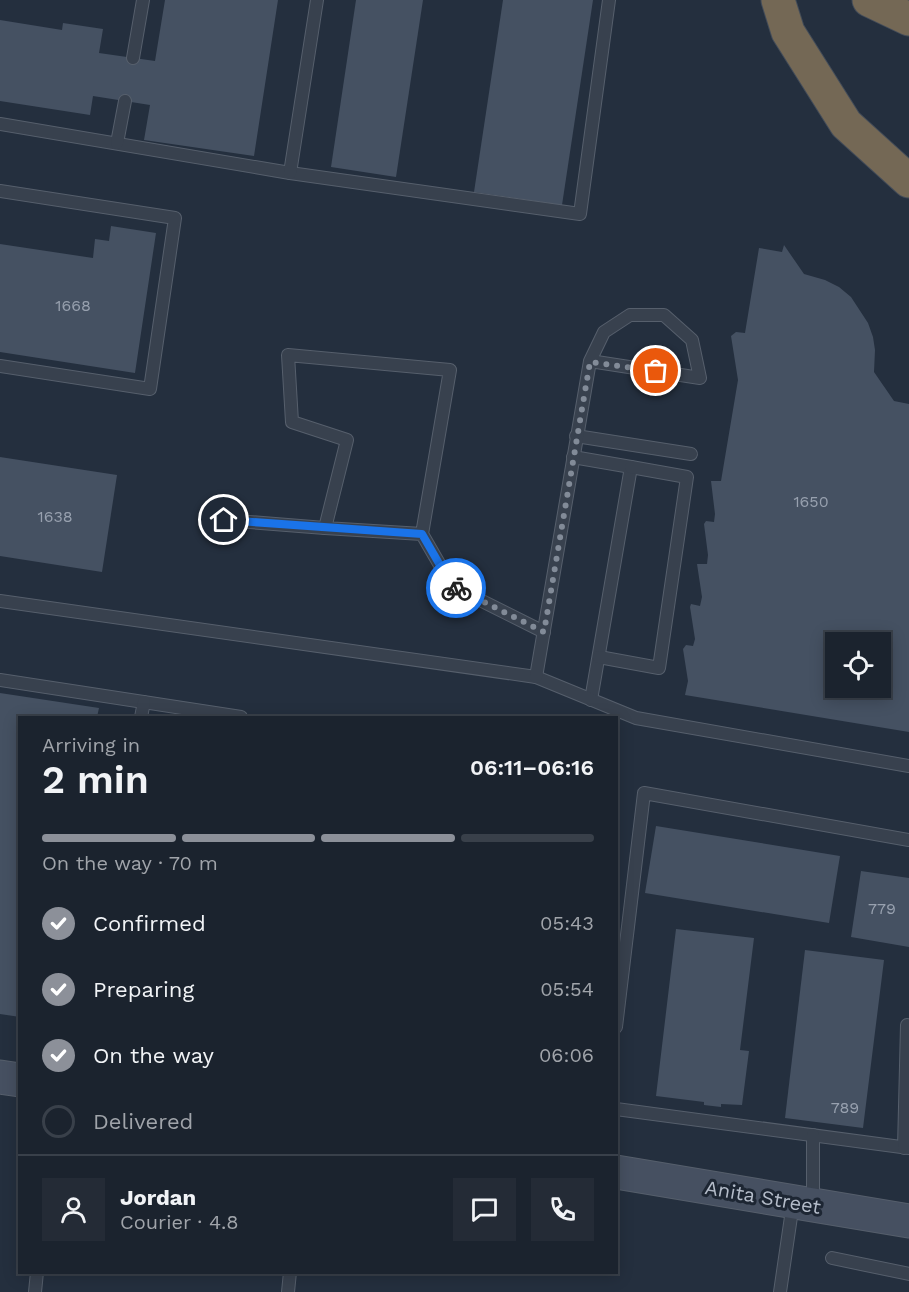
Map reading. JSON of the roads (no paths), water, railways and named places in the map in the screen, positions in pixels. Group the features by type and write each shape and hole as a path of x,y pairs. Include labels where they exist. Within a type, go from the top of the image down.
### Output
{"highway":[{"path":"778,0 788,32 846,124 909,181"},
{"path":"869,0 909,19"}],"street":[{"path":"0,1077 18,1080"},
{"name":"Anita Street","path":"618,1172 909,1221"}],"lane":[{"path":"290,173 317,0"},
{"path":"0,124 290,173 580,214 609,0"},
{"path":"133,58 139,1"},
{"path":"117,143 125,101"},
{"path":"0,190 175,218 150,389 0,366"},
{"path":"536,676 590,362 604,332 630,315 664,315 692,340 700,378 590,362"},
{"path":"325,528 346,440 292,422 288,355 450,370 422,534 452,586 544,632"},
{"path":"576,436 691,454"},
{"path":"573,457 687,477 659,668 599,657"},
{"path":"591,699 631,467"},
{"path":"224,520 422,534"},
{"path":"0,601 536,676 636,718 909,766"},
{"path":"0,680 235,716"},
{"path":"141,716 144,702"},
{"path":"618,1010 644,793 909,840"},
{"path":"618,1109 906,1148 907,1025"},
{"path":"780,1292 803,1204 813,1135"},
{"path":"832,1258 909,1274"},
{"path":"35,1292 37,1274"},
{"path":"288,1292 290,1274"}]}
